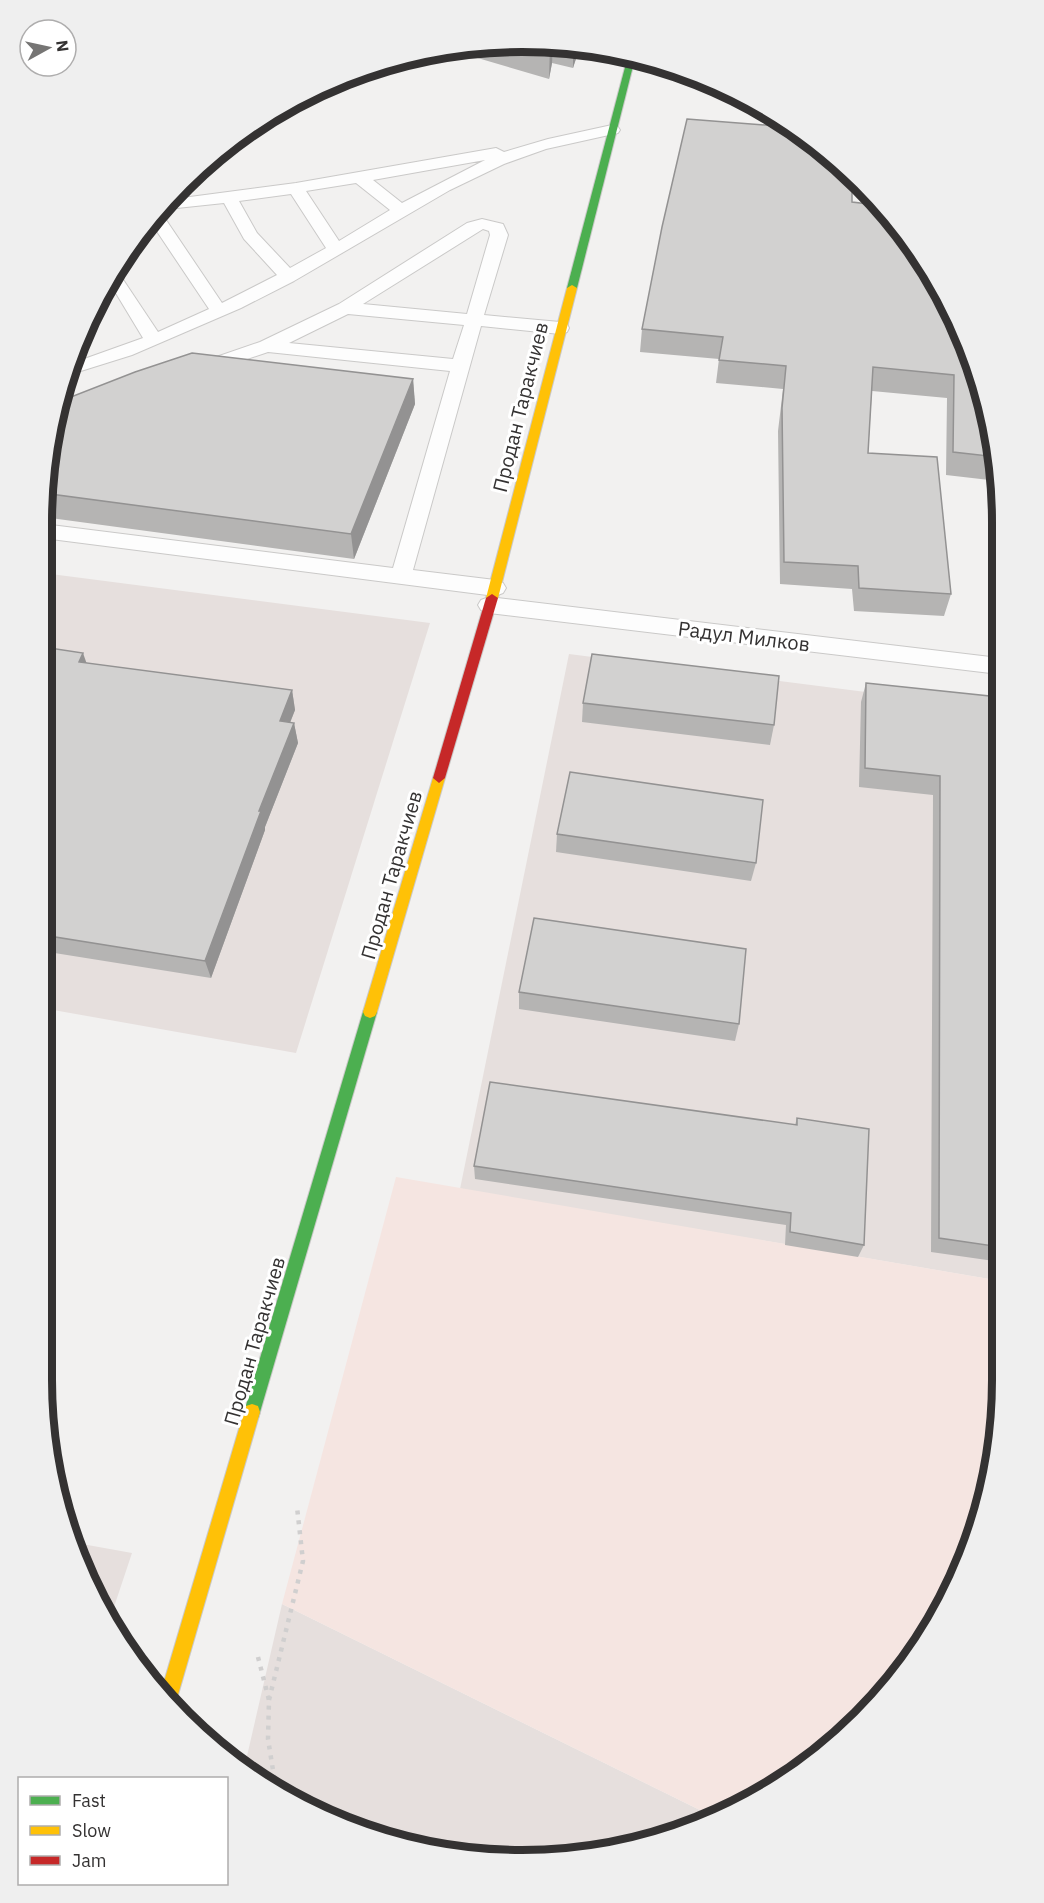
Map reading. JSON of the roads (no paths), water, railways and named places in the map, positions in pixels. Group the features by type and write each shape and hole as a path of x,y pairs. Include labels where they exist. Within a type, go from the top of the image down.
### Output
{"street":[{"name":"Продан Таракчиев","path":"170,1692 492,597 629,65"}],"lane":[{"path":"176,204 230,199 296,188 547,144 612,130"},
{"path":"81,361 154,340 219,311 288,277 456,180 500,159 547,144"},
{"path":"359,177 402,211"},
{"path":"296,188 336,249"},
{"path":"230,199 250,235 288,277"},
{"path":"160,224 219,311"},
{"path":"178,376 267,346 345,308 473,227 492,225 497,228 499,235 401,575"},
{"path":"118,282 154,340"},
{"path":"345,308 560,328"},
{"path":"267,346 461,366"},
{"name":"Радул Милков","path":"52,532 401,575 492,597 992,665"}]}
